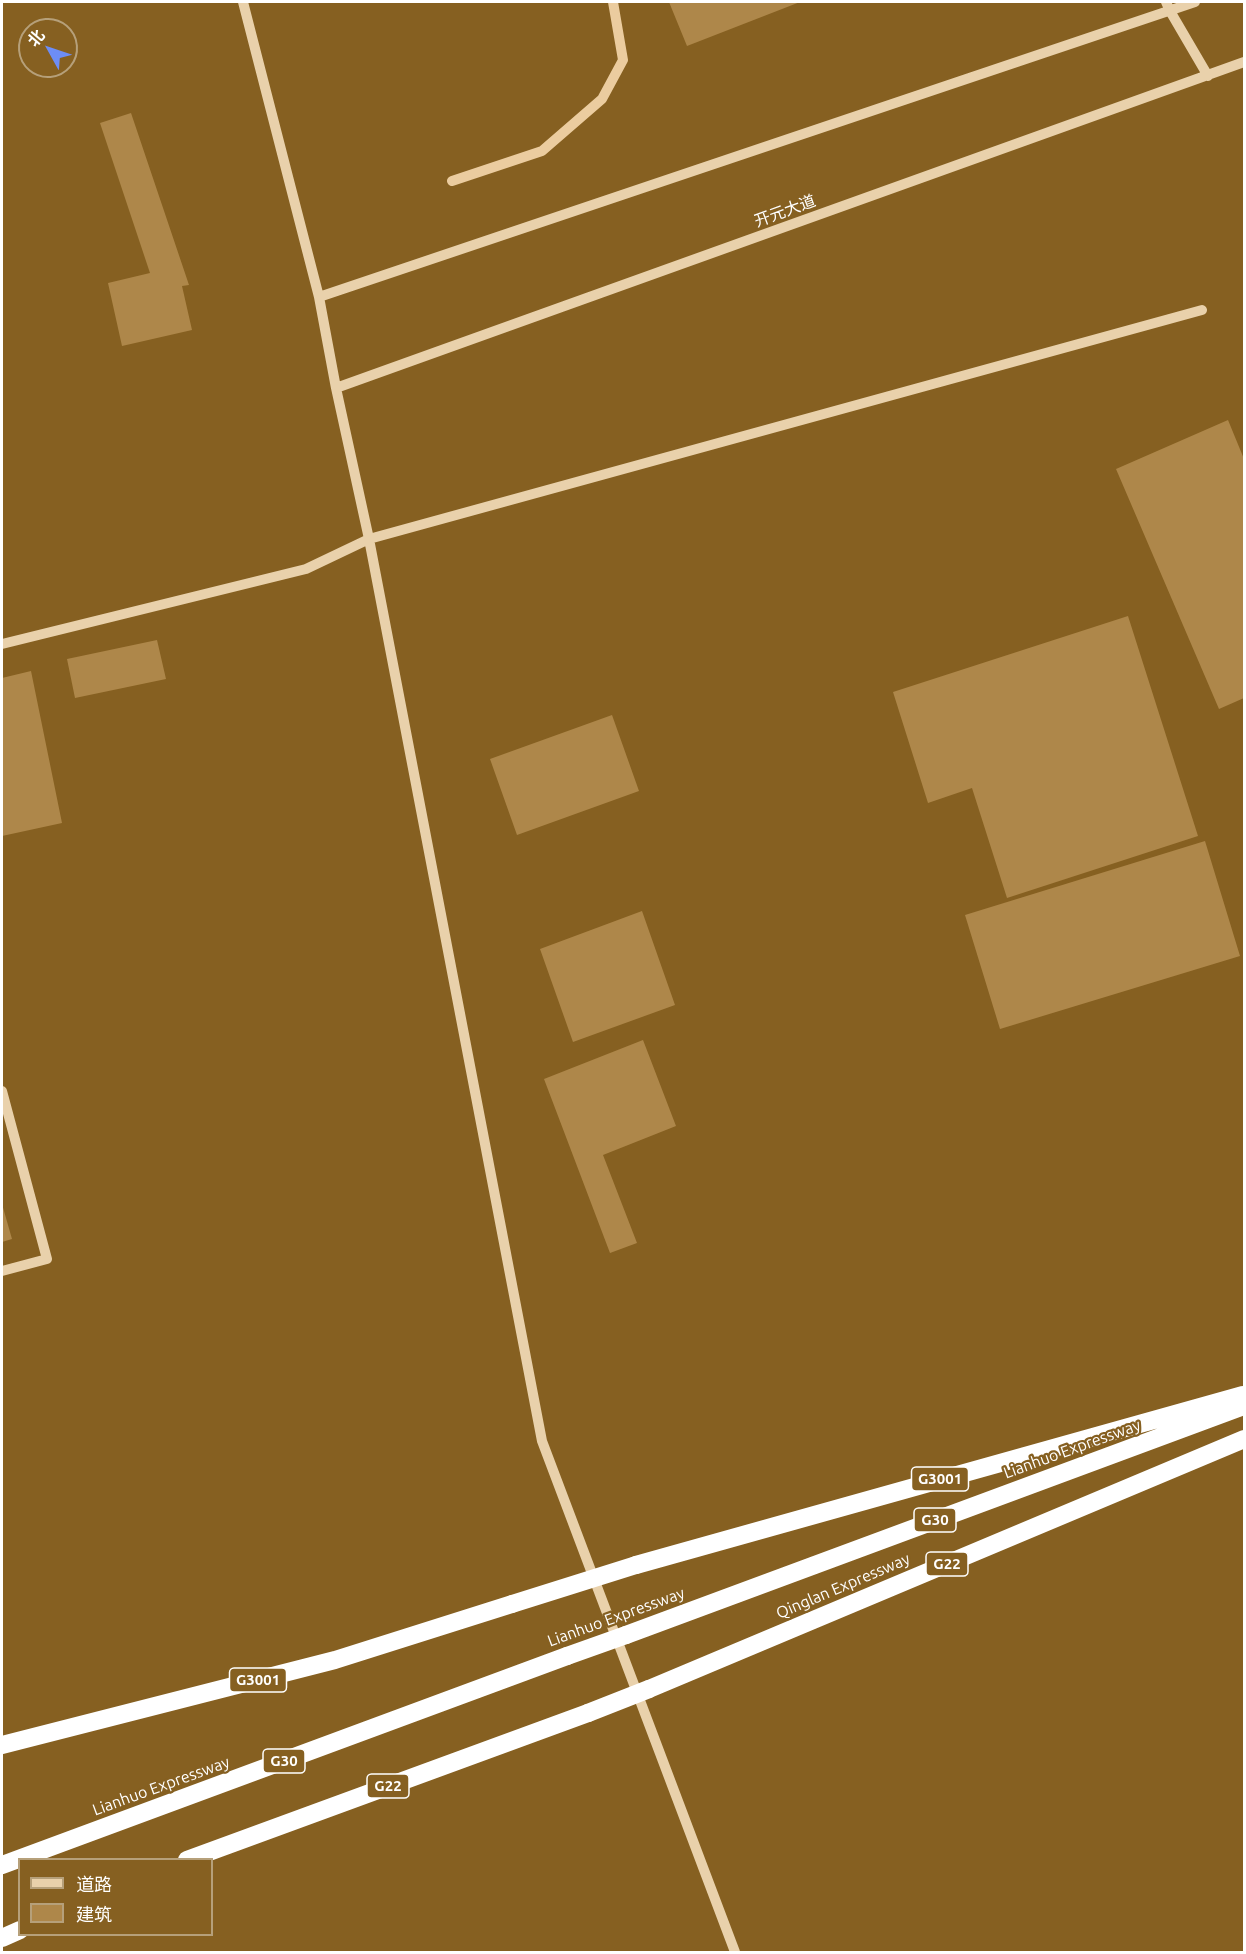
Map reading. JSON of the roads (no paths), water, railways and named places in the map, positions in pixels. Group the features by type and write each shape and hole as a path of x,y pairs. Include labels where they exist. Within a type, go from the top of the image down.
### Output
{"highway":[{"name":"G3001","path":"2,1745 334,1660 636,1564 1245,1394"},
{"name":"Lianhuo Expressway","path":"21,1858 1245,1406"},
{"name":"Qinglan Expressway","path":"192,1858 649,1689 1245,1439"},
{"name":"Lianhuo Expressway","path":"2,1865 18,1859"},
{"path":"2,1927 18,1921"},
{"path":"2,1938 18,1931"}],"street":[{"path":"243,2 319,297 369,539 542,1441 735,1953"},
{"path":"319,297 1168,6 1195,2"},
{"path":"1168,6 1208,76"},
{"name":"开元大道","path":"336,388 1245,62"},
{"path":"2,644 306,569 369,539 1202,310"},
{"path":"2,1091 47,1259 2,1271"}],"waterway":[{"path":"452,181 542,151 602,99 623,60 613,2"}]}
